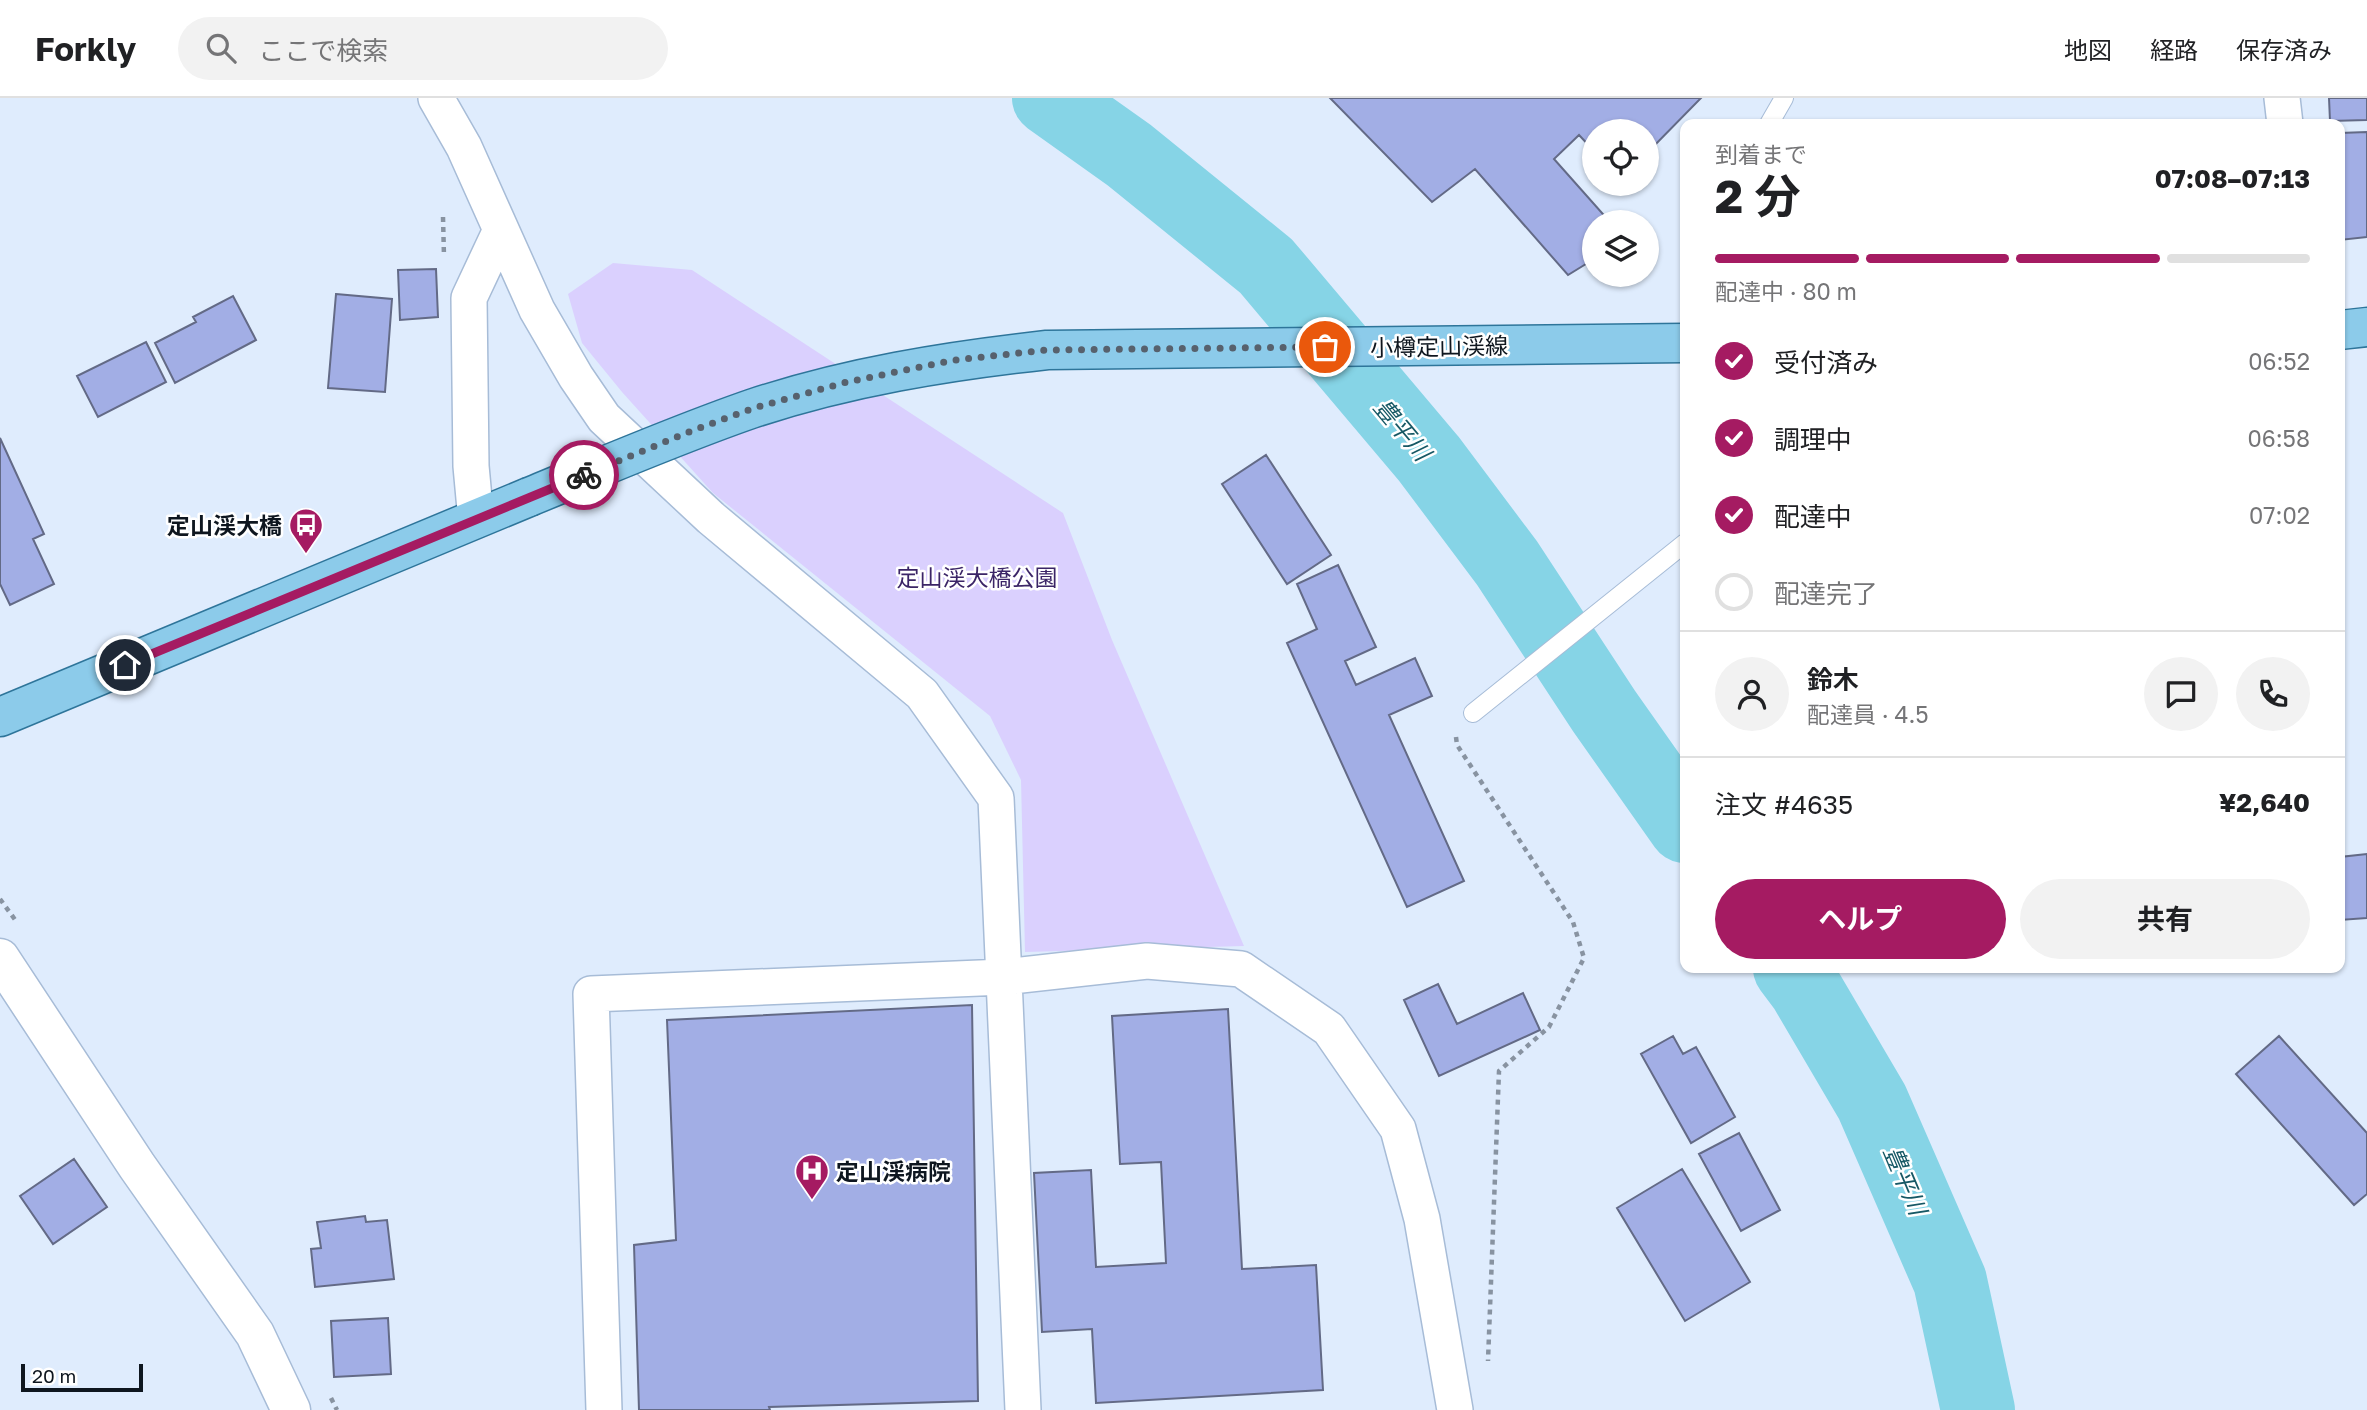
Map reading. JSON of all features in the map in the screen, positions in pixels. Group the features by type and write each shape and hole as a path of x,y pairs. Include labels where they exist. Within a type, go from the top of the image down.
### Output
{"main road":[{"path":"2345,329 2367,327"},
{"name":"小樽定山渓線","path":"0,717 694,430 754,408 847,382 955,360 1047,350 1680,343"}],"street":[{"path":"436,98 464,148 537,310 576,377 604,418 711,518 922,694 996,799 1023,1410"},
{"path":"2282,98 2284,119"},
{"path":"476,520 471,466 470,298 500,232"},
{"path":"0,958 137,1166 255,1334 291,1410"},
{"path":"604,1410 591,994 1004,977 1147,961 1241,969 1329,1029 1398,1129 1422,1219 1455,1410"}],"lane":[{"path":"1772,119 1784,98"},
{"path":"1474,713 1680,547"}],"path":[{"path":"443,217 444,259"},
{"path":"1474,713 1456,732 1457,745 1573,922 1584,958 1549,1027 1499,1070 1488,1364"}],"green space":[{"name":"定山渓大橋公園","path":"613,263 692,270 1063,513 1112,640 1244,946 1025,952 1021,780 990,716 713,493 622,392 582,343 568,294"}],"building":[{"path":"1330,98 1701,98 1659,141 1659,119 1582,119 1582,138 1579,135 1554,159 1582,190 1582,196 1587,196 1599,210 1582,210 1582,266 1568,275 1475,169 1432,202"},
{"path":"2329,98 2367,98 2367,120 2330,119"},
{"path":"2367,132 2367,237 2345,239 2345,133"},
{"path":"436,269 438,317 400,320 398,270"},
{"path":"336,294 392,299 385,392 328,388"},
{"path":"233,296 256,340 175,383 155,343 196,322 193,317"},
{"path":"146,342 166,382 98,417 77,376"},
{"path":"0,438 44,534 33,539 54,584 10,605 0,584"},
{"path":"1266,455 1331,555 1287,584 1222,484"},
{"path":"1338,565 1376,647 1345,661 1356,685 1415,658 1432,696 1389,715 1464,881 1407,907 1287,643 1317,629 1297,584"},
{"path":"2367,854 2367,918 2345,920 2345,856"},
{"path":"1438,984 1457,1024 1523,993 1540,1030 1439,1076 1404,1000"},
{"path":"972,1005 978,1401 769,1407 770,1410 639,1410 634,1245 676,1240 667,1020"},
{"path":"1228,1009 1242,1269 1316,1265 1323,1390 1096,1403 1092,1329 1042,1332 1034,1173 1091,1170 1096,1267 1166,1263 1161,1162 1120,1164 1112,1016"},
{"path":"1673,1036 1683,1054 1696,1047 1735,1117 1691,1143 1641,1054"},
{"path":"2279,1036 2367,1133 2367,1194 2354,1205 2236,1074"},
{"path":"1739,1133 1780,1210 1741,1231 1699,1154"},
{"path":"74,1159 107,1207 53,1244 20,1196"},
{"path":"1682,1169 1750,1282 1685,1321 1617,1208"},
{"path":"365,1216 366,1222 387,1220 394,1279 315,1287 311,1249 321,1248 317,1222"},
{"path":"388,1318 391,1374 334,1377 331,1321"}],"waterway":[{"name":"豊平川","path":"1049,98 1129,155 1266,266 1429,459 1507,563 1604,711 1680,819"},
{"name":"豊平川","path":"1794,973 1872,1102 1950,1281 1978,1410"}],"way so far":[{"path":"584,475 754,408 847,382 955,360 1047,350 1325,347"}],"place":[{"name":"定山渓大橋","path":"306,555"},
{"name":"定山渓病院","path":"812,1201"}],"route":[{"path":"125,665 584,475"}]}
